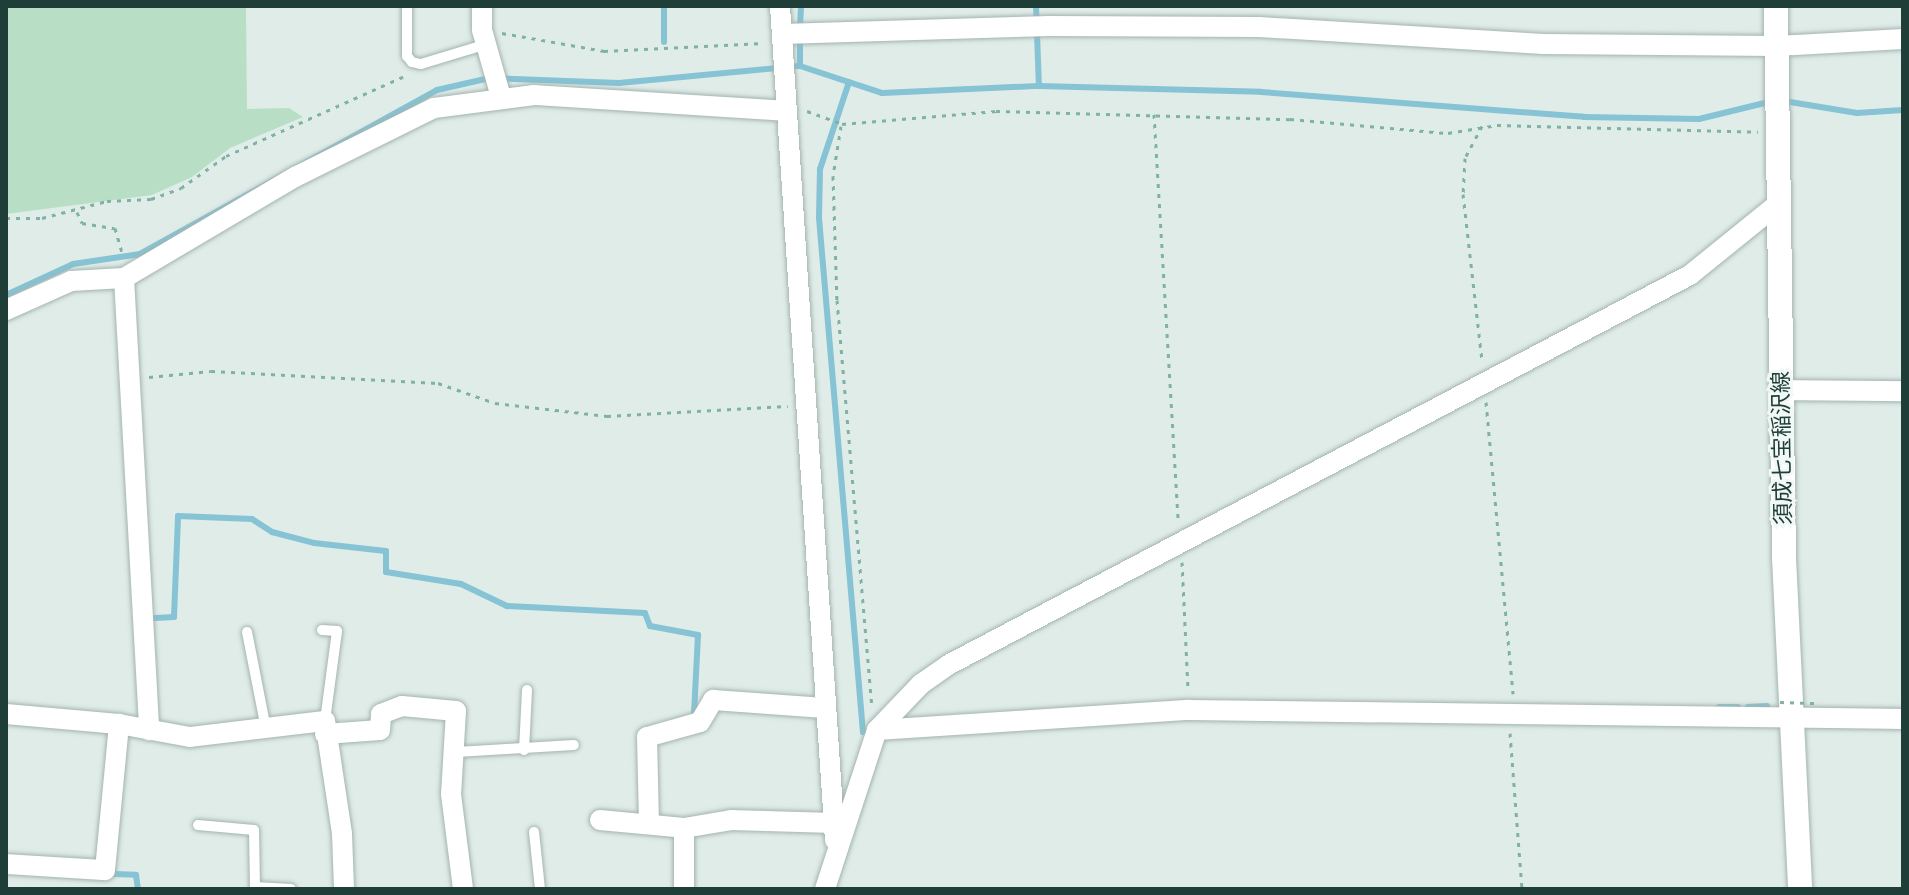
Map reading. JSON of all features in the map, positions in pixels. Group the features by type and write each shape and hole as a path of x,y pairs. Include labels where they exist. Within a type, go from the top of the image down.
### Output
{"main road":[{"name":"須成七宝稲沢線","path":"1776,6 1786,709 1800,889"}],"street":[{"path":"482,6 484,37 498,84"},
{"path":"780,6 836,845"},
{"path":"782,51 1042,21 1259,27 1543,44 1776,46 1903,39"},
{"path":"6,310 71,281 124,278 295,177 434,108 498,84 786,111"},
{"path":"825,889 836,845 877,730 921,684 948,665 1690,275 1780,202"},
{"path":"124,278 149,730"},
{"path":"1780,390 1903,391"},
{"path":"649,824 647,737 689,728 700,722 713,700 727,698 825,708"},
{"path":"6,714 119,724 190,737 325,727 380,730 381,714 402,706 456,711 456,752 451,794 463,889"},
{"path":"877,730 1189,710 1512,714 1786,709 1903,719"},
{"path":"6,864 105,870 119,724"},
{"path":"325,727 342,834 344,889"},
{"path":"600,820 684,828 732,820 833,823"},
{"path":"684,828 684,889"}],"lane":[{"path":"407,6 407,56 412,62 421,64 484,37"},
{"path":"322,630 337,631 325,727"},
{"path":"247,632 266,730"},
{"path":"524,750 527,690"},
{"path":"456,752 574,745"},
{"path":"198,825 254,830 255,887 291,889"},
{"path":"534,832 540,889"}],"path":[{"path":"484,37 604,51 782,51"},
{"path":"6,218 77,211 107,201 151,199 181,188 226,156 415,74"},
{"path":"827,117 841,123 932,112 1154,114 1448,133 1482,126 1777,125"},
{"path":"1154,114 1189,710"},
{"path":"841,123 833,176 837,300 852,515 877,730"},
{"path":"1482,126 1465,158 1463,194 1484,383 1512,714 1522,889"},
{"path":"77,211 82,223 115,228 121,250"},
{"path":"129,379 211,371 438,383 495,403 607,416 805,405"},
{"path":"1786,709 1818,703"}],"green space":[{"path":"6,6 246,6 247,109 289,108 303,117 230,148 192,177 152,195 6,214"}],"waterway":[{"path":"664,6 664,42"},
{"path":"800,26 801,6"},
{"path":"1036,6 1039,86"},
{"path":"800,41 800,66"},
{"path":"6,295 73,264 140,254 437,90 490,78 619,83 800,66 882,93 1039,86 1261,92 1584,117 1699,119 1773,101"},
{"path":"849,82 820,169 819,218 863,732"},
{"path":"1784,101 1857,113 1903,110"},
{"path":"155,618 174,617 178,516 252,519 272,532 314,543 386,551 386,572 461,584 507,606 645,613 650,626 698,635 694,713"},
{"path":"1748,707 1767,706"},
{"path":"1719,707 1738,707"},
{"path":"113,869 113,874 136,875 138,889"}]}
